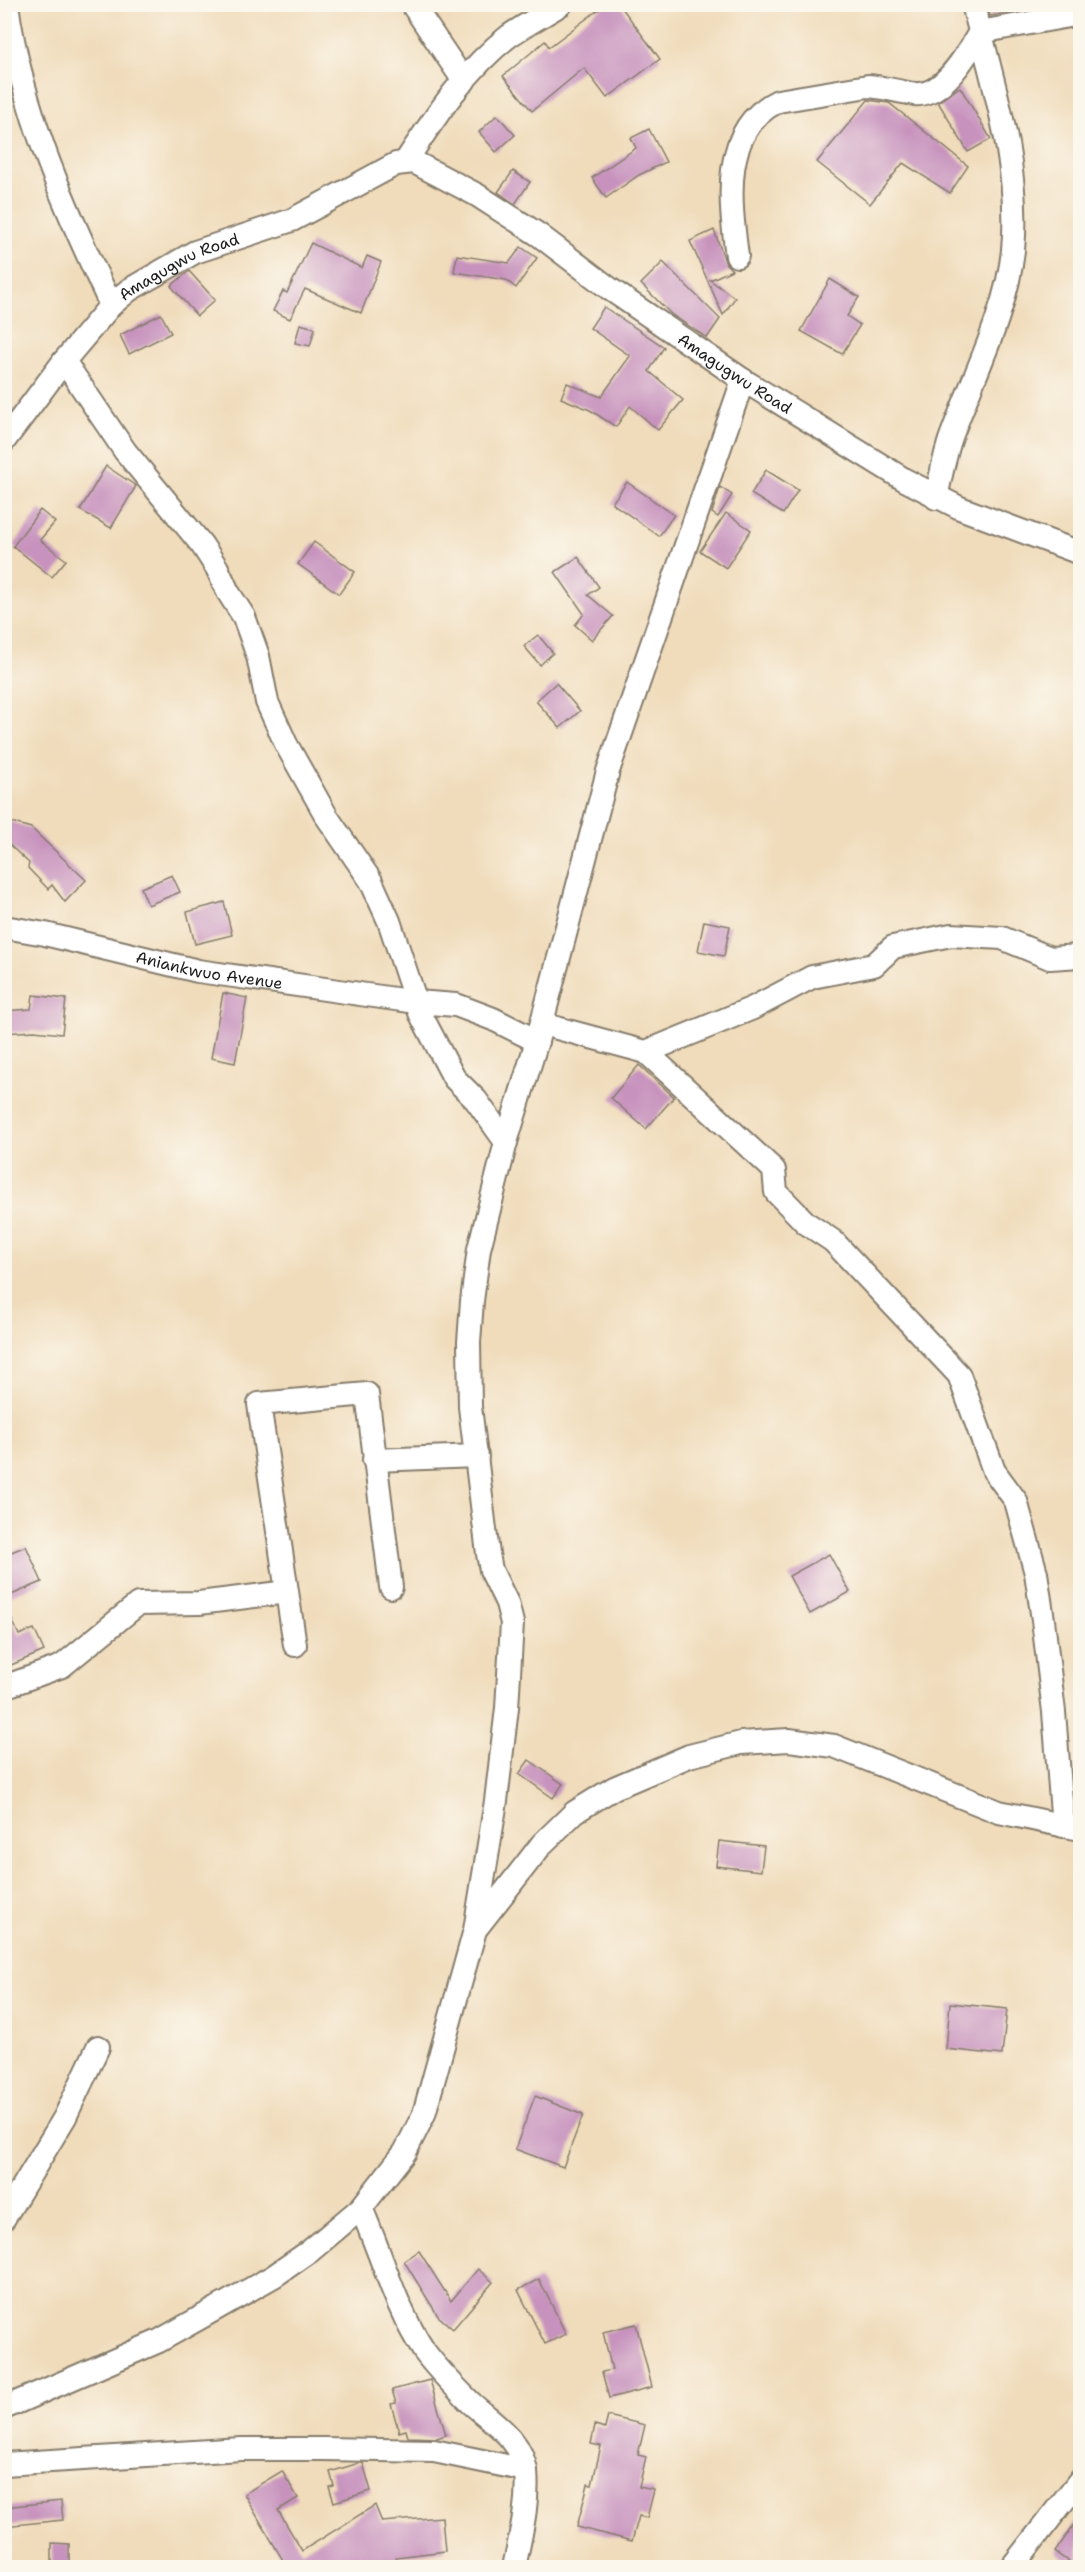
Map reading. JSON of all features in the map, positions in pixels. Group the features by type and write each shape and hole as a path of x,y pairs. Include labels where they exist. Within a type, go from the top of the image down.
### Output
{"street":[{"path":"7,4 13,78 36,126 77,232 111,305"},
{"path":"412,4 464,81"},
{"path":"406,161 432,122 464,81 509,36 561,4"},
{"path":"936,498 950,441 1004,294 1013,250 1012,197 1005,133 973,4"},
{"path":"737,255 730,202 736,150 746,127 766,107 778,101 868,86 918,94 933,90 942,84 964,59 980,32 1080,14"},
{"name":"Amagugwu Road","path":"4,441 64,361 111,305 156,273 195,252 292,220 396,164 406,161 414,162 444,176 477,195 539,235 610,289 743,380 936,498 1080,553"},
{"path":"64,361 125,451 202,545 217,567 244,617 258,656 267,702 286,744 327,817 371,881 389,921 421,1015 454,1078 476,1100 506,1142"},
{"path":"4,2408 159,2341 242,2295 310,2251 361,2208 405,2152 424,2114 475,1930 496,1801 507,1708 512,1623 488,1554 470,1407 469,1342 479,1249 506,1142 539,1033 608,771 743,380"},
{"name":"Aniankwuo Avenue","path":"4,927 45,934 198,971 416,1002 456,1005 539,1033 646,1052"},
{"path":"475,1930 542,1844 575,1812 614,1788 689,1756 741,1743 789,1740 834,1746 999,1812 1072,1828 1036,1573 1016,1501 994,1471 959,1375 833,1241 806,1223 776,1192 774,1170 646,1052 753,1008 813,977 874,965 893,947 951,935 1002,938 1050,958 1080,956"},
{"path":"295,1645 259,1404 367,1394 391,1587"},
{"path":"374,1460 477,1456"},
{"path":"4,1687 62,1666 138,1604 199,1603 287,1592"},
{"path":"4,2218 65,2117 98,2047"},
{"path":"361,2208 396,2300 424,2350 458,2389 508,2434 519,2451 526,2470 526,2502 514,2568"},
{"path":"4,2464 241,2449 323,2449 434,2451 526,2470"},
{"path":"1011,2568 1080,2480"}],"building":[{"path":"606,4 619,4 660,59 607,98 584,68 532,111 503,76 545,41 549,47"},
{"path":"987,4 1041,4 1042,7 990,16"},
{"path":"960,87 991,139 968,152 938,102"},
{"path":"868,100 889,103 968,166 950,193 903,163 870,204 817,162"},
{"path":"497,115 515,135 496,152 479,132"},
{"path":"649,129 666,162 639,175 606,198 592,178 636,148 631,138"},
{"path":"513,171 530,182 515,204 498,192"},
{"path":"714,230 726,264 732,270 710,280 735,298 723,315 690,241"},
{"path":"311,243 362,268 367,256 381,262 361,313 305,289 290,319 273,311 283,291 287,293"},
{"path":"521,247 537,258 516,288 506,280 454,272 457,255 509,263"},
{"path":"663,262 720,319 707,338 672,315 641,284"},
{"path":"189,271 215,300 197,316 171,286"},
{"path":"830,279 859,297 847,316 860,325 842,354 801,331"},
{"path":"604,307 664,347 649,371 683,400 658,430 630,406 616,427 590,410 561,398 567,383 601,397 630,356 590,328"},
{"path":"161,314 171,333 129,354 120,335"},
{"path":"300,324 315,328 310,346 295,343"},
{"path":"106,466 136,486 111,528 80,510"},
{"path":"766,470 798,490 783,514 751,494"},
{"path":"627,482 674,515 659,536 612,503"},
{"path":"720,487 732,495 718,517 712,513"},
{"path":"40,510 55,522 40,540 66,560 52,577 13,546"},
{"path":"726,513 751,530 726,568 700,551"},
{"path":"314,542 355,572 339,594 298,564"},
{"path":"578,557 599,587 588,595 613,616 592,640 575,625 584,614 555,572"},
{"path":"538,635 553,653 540,665 524,646"},
{"path":"556,683 580,711 560,728 536,701"},
{"path":"4,820 31,828 86,880 65,902 52,885 48,889 28,868 29,863 4,840"},
{"path":"172,875 180,892 148,905 141,888"},
{"path":"224,902 232,935 195,944 187,912"},
{"path":"704,921 730,926 724,956 698,951"},
{"path":"223,993 247,998 235,1063 211,1058"},
{"path":"33,995 66,999 62,1034 34,1031 4,1033 4,1011 31,1009"},
{"path":"639,1065 674,1097 646,1129 611,1098"},
{"path":"26,1546 42,1582 4,1598 4,1555"},
{"path":"829,1554 850,1592 810,1614 789,1576"},
{"path":"4,1602 19,1635 34,1629 44,1651 4,1668"},
{"path":"529,1760 563,1784 553,1798 519,1774"},
{"path":"719,1841 764,1846 761,1871 716,1866"},
{"path":"950,2003 1007,2009 1002,2055 946,2049"},
{"path":"535,2096 583,2115 563,2167 515,2149"},
{"path":"419,2251 451,2301 478,2269 493,2282 453,2329 438,2316 404,2261"},
{"path":"539,2279 566,2334 545,2344 518,2290"},
{"path":"636,2324 652,2387 609,2398 602,2372 612,2370 603,2332"},
{"path":"430,2380 446,2435 437,2438 408,2437 406,2430 399,2432 391,2404 396,2403 392,2390"},
{"path":"608,2416 645,2425 638,2455 646,2457 639,2487 654,2490 647,2518 639,2516 632,2541 577,2527 588,2484 592,2485 601,2446 591,2444 595,2425 605,2428"},
{"path":"363,2463 371,2491 334,2502 329,2487 334,2486 330,2472"},
{"path":"282,2471 298,2498 278,2510 302,2551 375,2505 382,2522 442,2517 445,2551 396,2557 401,2568 275,2568 284,2562 244,2494"},
{"path":"61,2501 63,2520 4,2526 4,2507"},
{"path":"1080,2516 1080,2568 1077,2568 1055,2552"},
{"path":"52,2543 69,2544 69,2568 52,2568"}]}
